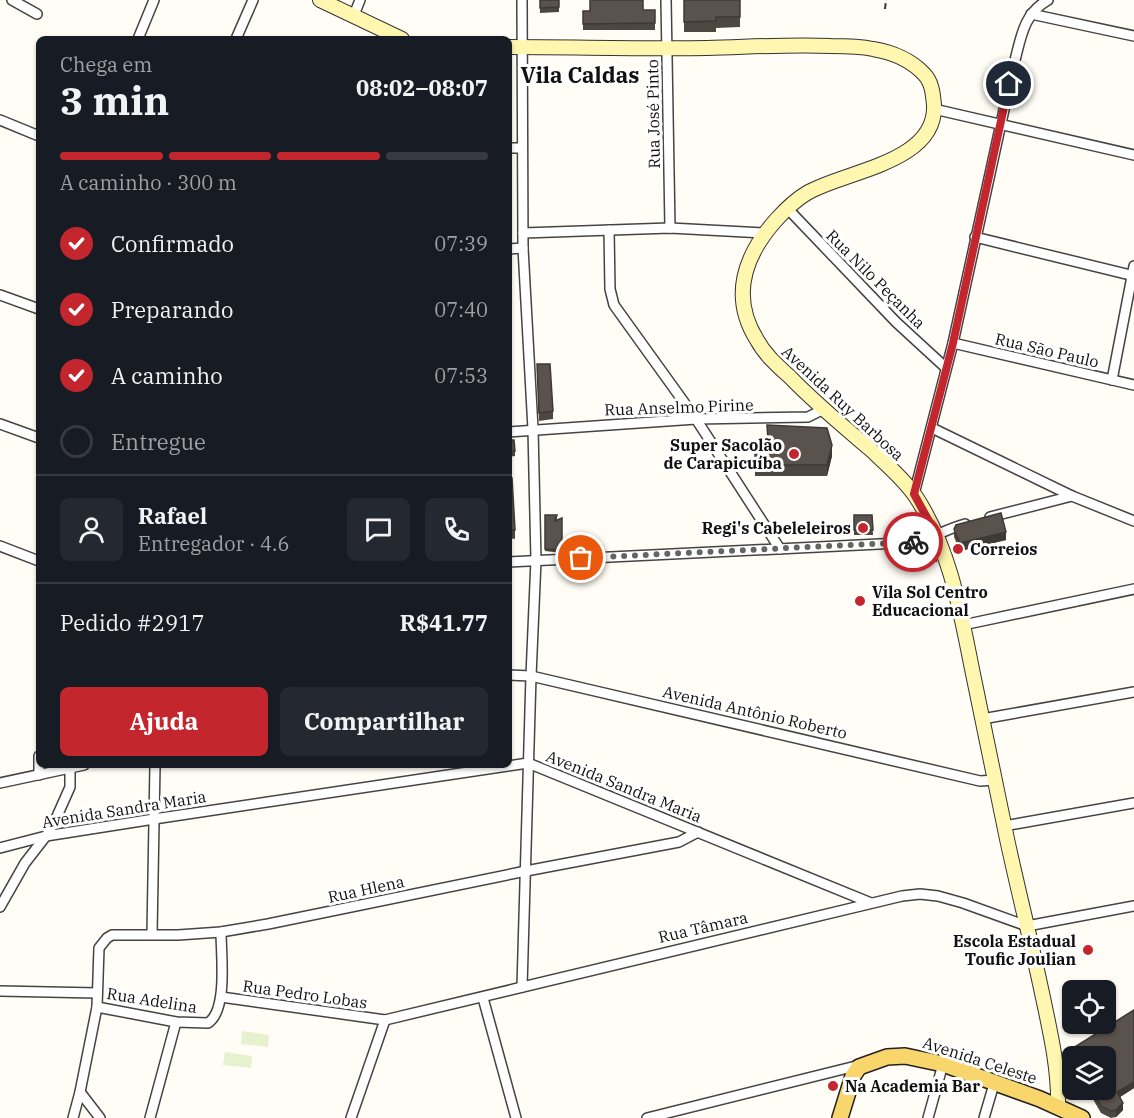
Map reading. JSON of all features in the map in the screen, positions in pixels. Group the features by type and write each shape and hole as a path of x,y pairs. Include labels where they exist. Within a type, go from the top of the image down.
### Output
{"main road":[{"name":"Avenida Celeste","path":"863,1064 887,1057 904,1056 944,1064 1059,1113 1082,1118"},
{"path":"840,1118 855,1071 863,1064"}],"street":[{"path":"12,0 37,14"},
{"path":"139,36 154,0"},
{"path":"237,36 253,0"},
{"path":"320,0 396,36"},
{"path":"354,15 360,0"},
{"path":"522,0 516,47 522,148 523,233 537,560 531,676 522,987"},
{"name":"Rua José Pinto","path":"666,0 670,228"},
{"path":"914,494 953,343 1021,36 1033,7 1048,0"},
{"path":"1033,7 1134,36"},
{"path":"516,47 667,48 809,45 867,47 887,51 907,61 923,73 932,87 934,109 1134,155"},
{"name":"Avenida Ruy Barbosa","path":"934,109 932,121 921,140 902,155 824,184 798,198 787,208 764,233 753,251 743,285 743,308 758,343 770,358 878,456 914,494 937,536 951,575 963,625 1004,826 1054,1050 1059,1089 1059,1113"},
{"path":"0,120 36,135"},
{"path":"512,148 522,148"},
{"name":"Rua Nilo Peçanha","path":"787,208 896,322 946,368"},
{"path":"523,233 670,228 764,233"},
{"path":"609,230 610,289 614,305 696,419 780,549"},
{"path":"975,237 1133,272 1112,380"},
{"path":"512,249 524,248"},
{"path":"0,295 36,308"},
{"name":"Rua São Paulo","path":"953,343 1134,385"},
{"name":"Rua Anselmo Pirine","path":"512,432 696,419 808,417 824,409"},
{"path":"0,424 36,437"},
{"path":"932,428 1072,496 1134,520"},
{"path":"983,519 1072,496"},
{"path":"512,562 920,542 937,536 949,528 971,522"},
{"path":"0,546 36,560"},
{"path":"963,625 1134,589"},
{"name":"Avenida Antônio Roberto","path":"512,675 531,676 980,781 995,780"},
{"path":"982,719 1134,692"},
{"name":"Avenida Sandra Maria","path":"512,765 528,763 871,903"},
{"path":"39,768 39,775"},
{"path":"0,783 70,768 70,787 46,836 25,863 0,907"},
{"path":"152,934 155,768"},
{"name":"Avenida Sandra Maria","path":"0,848 46,836 495,768"},
{"path":"1004,826 1134,802"},
{"name":"Rua Hlena","path":"73,1118 97,1007 99,948 104,940 112,935 178,935 221,932 268,924 679,842 698,832"},
{"name":"Rua Tâmara","path":"385,1020 902,896 920,894 938,896 1027,926"},
{"path":"1027,926 1134,906"},
{"path":"221,932 221,997"},
{"path":"0,991 97,993"},
{"name":"Rua Pedro Lobas","path":"221,997 385,1020"},
{"name":"Rua Adelina","path":"97,1007 176,1022 203,1023 212,1020 221,997"},
{"path":"483,998 516,1118"},
{"path":"351,1118 385,1020"},
{"path":"150,1118 176,1022"},
{"name":"Avenida Celeste","path":"647,1118 675,1114 863,1064"},
{"path":"928,1118 944,1064"},
{"path":"826,1074 843,1077 849,1082 850,1087"},
{"path":"984,1118 994,1084"},
{"path":"80,1092 100,1118"}],"path":[{"path":"885,9 886,0"}],"green space":[{"path":"242,1031 269,1035 268,1047 241,1044"},
{"path":"225,1052 252,1056 251,1068 223,1065"}],"building":[{"path":"540,0 559,0 559,7 540,8"},
{"path":"590,0 643,0 643,10 655,10 655,23 583,24 583,11 590,11"},
{"path":"684,0 740,0 740,17 716,17 716,21 684,22"},
{"path":"537,364 550,364 553,411 539,413"},
{"name":"Super Sacolão de Carapicuíba","path":"767,425 827,428 832,445 827,465 755,465 755,441 768,441"},
{"path":"512,440 514,440 515,451 512,451"},
{"path":"512,478 515,530 512,530"},
{"path":"1001,513 1006,532 960,543 954,529 956,525"},
{"path":"545,515 557,515 555,521 562,518 562,550 545,549"},
{"name":"Regi's Cabeleleiros","path":"854,515 872,515 873,530 854,530"},
{"path":"930,540 937,556 910,557 909,544"},
{"path":"1134,1010 1134,1082 1117,1092 1123,1103 1116,1110 1111,1111 1101,1106 1097,1100 1116,1100 1116,1046 1076,1046 1095,1034 1116,1034 1116,1021"}],"way so far":[{"path":"581,558 913,542"}],"place":[{"name":"Super Sacolão de Carapicuíba","path":"794,454"},
{"name":"Regi's Cabeleleiros","path":"863,528"},
{"name":"Correios","path":"958,549"},
{"name":"Vila Sol Centro Educacional","path":"860,601"},
{"name":"Escola Estadual Toufic Joulian","path":"1088,950"},
{"name":"Na Academia Bar","path":"833,1086"}],"district":[{"name":"Vila Caldas","path":"580,74"}],"route":[{"path":"913,542 937,536 914,494 953,343 1009,84"}]}
